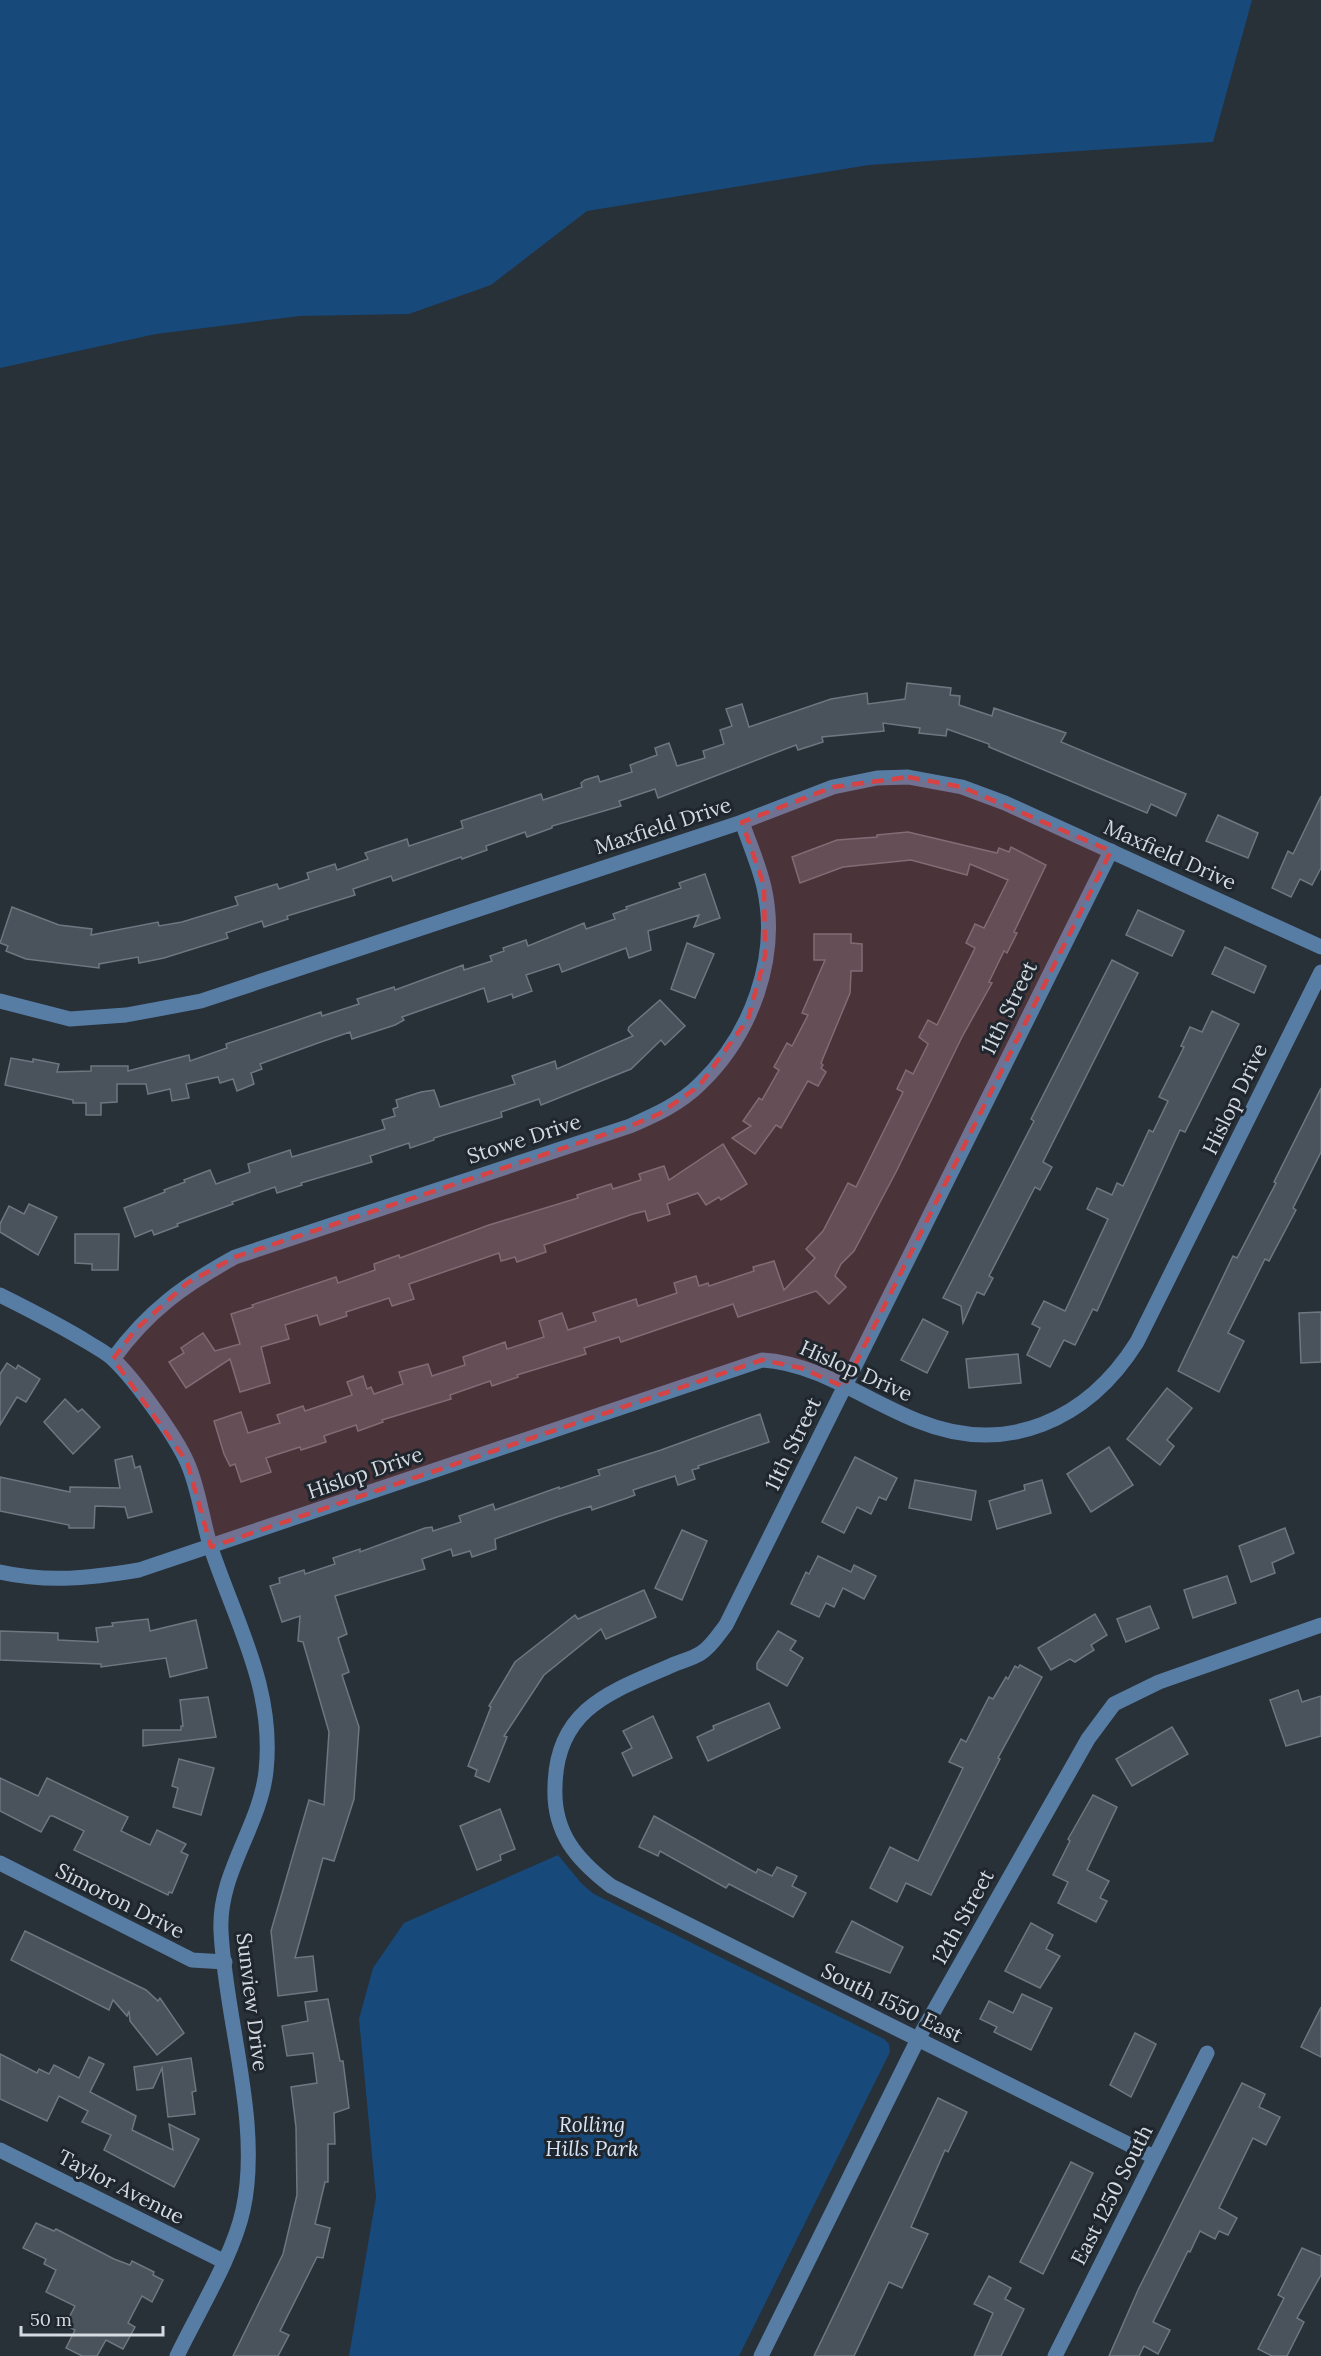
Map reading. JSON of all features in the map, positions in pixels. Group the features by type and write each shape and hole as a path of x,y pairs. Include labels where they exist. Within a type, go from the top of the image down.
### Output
{"street":[{"name":"Maxfield Drive","path":"0,1001 70,1019 126,1015 201,1001 742,822 833,787 877,778 908,777 962,787 1111,851 1321,947"},
{"name":"Stowe Drive","path":"113,1359 135,1330 187,1283 235,1257 630,1126 658,1114 699,1086 733,1046 748,1019 765,956 767,921 764,886 742,822"},
{"name":"11th Street","path":"611,1886 583,1864 564,1833 554,1803 555,1771 567,1735 586,1708 613,1690 702,1652 726,1625 1111,851"},
{"name":"Hislop Drive","path":"0,1572 22,1577 78,1580 139,1570 762,1360 780,1361 801,1368 919,1422 966,1434 1016,1431 1067,1414 1088,1400 1122,1366 1137,1342 1321,972"},
{"name":"Sunview Drive","path":"0,1295 67,1329 113,1359 159,1417 187,1462 211,1547 261,1684 268,1726 266,1774 256,1813 235,1859 227,1884 220,1929 245,2120 248,2176 237,2234 177,2356"},
{"name":"12th Street","path":"760,2356 918,2039 1088,1739 1114,1704 1159,1682 1321,1625"},
{"name":"Simoron Drive","path":"0,1863 192,1960 225,1962"},
{"name":"South 1550 East","path":"611,1886 1154,2157"},
{"name":"East 1250 South","path":"1055,2356 1207,2053"},
{"name":"Taylor Avenue","path":"0,2150 223,2261"}],"highlighted area":[{"path":"908,777 962,787 1111,851 844,1387 801,1368 762,1360 211,1547 187,1462 113,1359 135,1330 187,1283 235,1257 630,1126 659,1114 699,1086 748,1019 765,956 764,886 742,822 833,787"}],"green space":[{"path":"0,0 1252,0 1213,142 869,165 587,211 491,285 409,314 299,316 156,334 0,368"},
{"name":"Rolling Hills Park","path":"558,1855 582,1884 594,1894 884,2039 889,2044 890,2052 739,2356 349,2356 376,2197 359,2019 373,1968 404,1923"}],"building":[{"path":"907,683 951,688 950,695 960,696 959,705 992,716 994,708 1066,733 1061,742 1186,794 1176,816 1151,804 1147,813 989,747 989,744 947,729 946,736 919,733 920,728 883,723 884,731 822,737 823,742 798,750 796,745 658,798 655,789 619,801 621,806 552,826 552,828 527,837 525,832 486,846 487,850 393,881 391,876 353,889 355,895 287,916 288,919 264,927 262,921 226,933 228,938 164,958 139,963 138,957 99,964 99,968 26,959 6,951 8,946 0,943 12,907 59,925 92,929 91,935 158,922 159,926 182,922 238,905 235,897 277,884 279,889 309,879 307,873 335,864 337,870 368,859 365,853 407,839 409,846 463,828 461,821 541,794 543,800 582,787 581,783 585,780 598,776 600,782 632,772 630,765 657,755 655,748 669,743 677,766 705,758 703,751 724,744 720,730 732,726 726,709 742,704 749,727 831,699 867,693 868,704 905,699"},
{"path":"1321,796 1321,868 1312,885 1300,879 1291,897 1272,888 1288,851 1293,854"},
{"path":"1218,815 1258,833 1248,858 1206,841"},
{"path":"908,832 997,853 999,848 1009,852 1011,847 1046,865 1014,932 1017,933 1007,953 1004,951 989,982 992,983 962,1037 896,1172 854,1251 841,1264 835,1276 846,1287 829,1304 816,1291 738,1317 733,1304 621,1342 619,1337 584,1348 586,1354 517,1375 518,1377 492,1386 490,1381 450,1395 451,1399 382,1420 383,1422 358,1431 356,1425 324,1436 326,1442 301,1450 300,1447 266,1458 271,1472 241,1482 235,1464 230,1466 224,1454 214,1421 241,1412 248,1433 280,1423 277,1415 303,1406 305,1411 352,1395 347,1382 363,1376 367,1389 371,1387 374,1394 403,1384 399,1372 428,1364 432,1376 465,1365 463,1357 505,1342 507,1349 544,1337 539,1321 562,1313 568,1330 596,1321 593,1313 636,1299 638,1306 677,1293 674,1283 696,1276 699,1286 708,1283 709,1286 754,1271 753,1267 774,1261 784,1290 815,1258 806,1249 823,1231 848,1183 856,1187 903,1092 897,1089 906,1070 913,1074 928,1044 919,1037 928,1020 937,1025 975,948 966,943 975,924 984,928 1008,880 970,864 967,875 911,860 843,867 800,883 792,857 837,840"},
{"path":"705,874 720,918 694,927 699,915 648,931 651,950 629,958 626,948 562,972 559,964 526,975 532,991 513,998 512,994 488,1002 484,988 402,1017 404,1020 395,1025 352,1039 350,1032 260,1064 262,1069 251,1073 254,1084 237,1091 233,1079 220,1083 218,1077 186,1084 189,1098 172,1101 170,1089 148,1094 146,1084 117,1084 117,1102 101,1103 101,1115 86,1115 86,1103 73,1103 73,1100 5,1085 11,1058 59,1064 57,1072 91,1071 91,1066 128,1066 128,1071 189,1055 190,1061 227,1048 226,1044 321,1012 322,1016 359,1004 357,999 394,987 395,990 463,965 464,970 492,961 490,956 504,951 503,948 526,940 528,946 584,923 586,929 615,919 613,914 627,909 626,907 681,888 679,883"},
{"path":"1138,910 1184,931 1172,956 1126,935"},
{"path":"814,934 851,934 851,943 862,944 862,971 851,971 850,993 821,1063 823,1065 821,1068 826,1072 818,1086 808,1081 781,1128 776,1125 755,1154 732,1138 751,1126 743,1121 759,1098 762,1100 779,1070 774,1067 787,1043 792,1046 808,1015 802,1013 825,960 814,960"},
{"path":"687,943 714,954 695,998 671,989"},
{"path":"1225,947 1266,966 1254,993 1212,974"},
{"path":"1112,960 1138,973 1043,1162 1052,1167 1040,1190 1035,1187 989,1276 993,1278 984,1295 977,1292 963,1323 961,1306 943,1298 1034,1121 1031,1119"},
{"path":"660,1000 685,1026 665,1045 661,1040 631,1069 541,1105 539,1099 501,1112 502,1117 434,1138 434,1140 410,1148 409,1143 370,1156 372,1162 301,1183 302,1185 277,1193 275,1187 232,1202 233,1204 177,1224 178,1226 154,1235 152,1230 135,1237 124,1208 165,1192 164,1190 185,1182 184,1180 210,1170 216,1184 250,1172 248,1164 290,1150 292,1157 385,1129 382,1120 395,1116 393,1109 398,1107 396,1100 421,1092 434,1090 440,1107 515,1084 512,1076 555,1061 557,1069 633,1036 628,1030 629,1027"},
{"path":"1212,1011 1239,1024 1185,1132 1180,1130 1097,1311 1093,1309 1075,1345 1064,1340 1050,1367 1027,1355 1040,1328 1032,1324 1044,1301 1065,1311 1108,1219 1087,1209 1097,1188 1112,1195 1117,1183 1123,1186 1149,1130 1153,1132 1168,1101 1159,1097 1184,1047 1181,1046 1190,1027 1202,1032"},
{"path":"1321,1088 1321,1152 1293,1208 1296,1210 1269,1261 1265,1259 1228,1333 1244,1341 1219,1392 1178,1371 1233,1256 1237,1258"},
{"path":"723,1144 747,1184 721,1200 719,1197 706,1205 698,1193 667,1204 670,1214 648,1221 645,1211 633,1214 544,1245 546,1252 517,1262 515,1257 501,1261 499,1253 409,1284 414,1299 392,1306 389,1298 346,1312 347,1316 320,1325 317,1315 285,1325 289,1339 261,1347 270,1383 240,1392 230,1359 186,1388 169,1362 184,1353 181,1348 203,1333 215,1351 240,1344 231,1314 253,1307 252,1305 336,1277 338,1283 375,1270 374,1264 399,1255 400,1258 489,1225 578,1198 577,1195 611,1184 613,1189 641,1180 639,1174 664,1166 669,1180"},
{"path":"29,1204 57,1217 38,1255 0,1232 0,1224 9,1206 24,1214"},
{"path":"75,1234 119,1234 118,1270 92,1270 92,1264 75,1263"},
{"path":"1321,1312 1321,1362 1301,1363 1299,1313"},
{"path":"923,1319 948,1332 927,1373 901,1360"},
{"path":"1018,1354 1021,1383 969,1388 966,1359"},
{"path":"7,1363 16,1369 18,1365 40,1379 26,1402 17,1397 0,1425 0,1374"},
{"path":"1167,1388 1192,1408 1167,1440 1174,1446 1160,1465 1127,1439"},
{"path":"65,1399 78,1412 82,1409 100,1427 73,1454 44,1422"},
{"path":"760,1414 769,1442 698,1466 699,1468 692,1470 695,1479 678,1485 675,1476 633,1490 635,1495 627,1498 592,1510 591,1506 495,1539 496,1549 472,1557 470,1551 453,1556 451,1549 422,1559 425,1569 335,1596 347,1634 338,1638 349,1672 342,1675 359,1727 354,1799 334,1861 323,1858 295,1958 313,1956 317,1991 278,1996 271,1931 309,1800 324,1805 329,1732 303,1642 298,1641 300,1616 282,1622 270,1586 280,1583 279,1578 304,1570 305,1574 335,1564 333,1558 360,1549 360,1552 425,1528 432,1527 433,1531 461,1522 459,1516 493,1504 495,1510 559,1487 559,1489 600,1475 598,1470"},
{"path":"1109,1447 1133,1485 1091,1512 1067,1474"},
{"path":"132,1456 135,1468 140,1466 152,1512 128,1518 125,1507 95,1506 94,1528 69,1528 69,1525 0,1511 0,1477 70,1492 70,1487 120,1488 115,1460"},
{"path":"855,1457 897,1478 886,1500 879,1497 871,1514 857,1507 844,1533 822,1522"},
{"path":"915,1480 976,1491 971,1520 909,1508"},
{"path":"1042,1480 1051,1513 997,1529 989,1501 1025,1490 1024,1485"},
{"path":"1285,1528 1294,1553 1272,1563 1275,1573 1251,1582 1239,1546"},
{"path":"682,1530 707,1541 682,1600 655,1588"},
{"path":"818,1556 851,1572 854,1565 876,1576 864,1599 843,1588 834,1607 826,1603 819,1617 791,1604 806,1572 809,1574"},
{"path":"1227,1576 1236,1603 1193,1618 1184,1590"},
{"path":"644,1590 656,1617 606,1639 601,1629 544,1675 504,1736 507,1737 489,1782 475,1776 477,1770 468,1766 491,1707 489,1706 515,1662 575,1615 578,1619"},
{"path":"1150,1606 1159,1628 1126,1642 1117,1619"},
{"path":"1095,1614 1107,1635 1091,1645 1094,1650 1075,1662 1070,1659 1051,1670 1038,1648"},
{"path":"148,1619 150,1631 196,1620 207,1668 170,1677 166,1658 101,1667 101,1664 0,1660 0,1631 58,1633 58,1640 98,1642 96,1628 113,1626 112,1623"},
{"path":"778,1631 796,1641 790,1650 803,1658 787,1686 757,1669 757,1663"},
{"path":"1020,1665 1042,1677 998,1758 1000,1759 931,1895 906,1883 897,1902 870,1888 890,1847 918,1861 963,1768 949,1762 961,1739 966,1742 989,1697 993,1699 1006,1677 1008,1679 1015,1666 1018,1668"},
{"path":"1298,1690 1302,1702 1321,1696 1321,1736 1286,1746 1270,1700"},
{"path":"208,1697 216,1737 143,1746 143,1730 181,1730 183,1726 180,1700"},
{"path":"769,1703 780,1728 708,1761 697,1737 714,1729 713,1726"},
{"path":"653,1716 672,1758 633,1776 622,1753 632,1748 623,1731"},
{"path":"1172,1727 1188,1754 1132,1786 1116,1759"},
{"path":"179,1759 214,1768 201,1815 173,1807 178,1788 172,1786"},
{"path":"0,1778 38,1796 47,1778 128,1817 121,1831 150,1845 157,1830 186,1844 181,1852 188,1855 172,1893 169,1892 168,1895 74,1850 84,1831 53,1816 50,1816 41,1832 0,1811"},
{"path":"1093,1795 1117,1807 1087,1870 1109,1881 1100,1898 1107,1901 1096,1922 1058,1903 1068,1882 1053,1875 1070,1841 1068,1839"},
{"path":"500,1809 515,1849 500,1855 501,1860 477,1870 460,1826"},
{"path":"654,1816 756,1873 758,1869 772,1876 777,1867 797,1876 792,1886 806,1893 793,1917 729,1884 726,1888 660,1851 658,1856 639,1847"},
{"path":"852,1921 903,1947 890,1973 836,1952"},
{"path":"1031,1923 1053,1935 1046,1949 1060,1956 1040,1988 1005,1971"},
{"path":"25,1931 146,1990 158,2001 160,1998 184,2033 157,2055 130,2021 129,2011 127,2016 113,2000 109,2010 11,1960"},
{"path":"1022,1994 1052,2008 1031,2050 994,2032 997,2027 980,2019 989,2001 1013,2013"},
{"path":"328,1999 340,2061 343,2061 349,2108 334,2113 335,2144 328,2144 328,2182 325,2182 315,2224 330,2228 323,2258 317,2257 280,2331 289,2335 278,2356 233,2356 283,2254 297,2195 296,2127 291,2087 317,2083 313,2053 287,2056 282,2026 308,2021 305,2002"},
{"path":"1321,2007 1321,2057 1301,2047"},
{"path":"1135,2033 1156,2044 1131,2097 1110,2085"},
{"path":"0,2054 37,2073 39,2069 49,2074 54,2065 79,2078 89,2057 104,2064 90,2092 136,2116 132,2130 173,2150 169,2124 199,2139 174,2187 104,2150 111,2135 82,2122 88,2111 59,2096 47,2121 0,2099"},
{"path":"191,2058 196,2091 192,2092 195,2114 168,2117 162,2068 153,2088 137,2090 134,2067"},
{"path":"1242,2083 1265,2094 1259,2107 1280,2117 1266,2145 1253,2138 1219,2208 1237,2218 1228,2235 1219,2231 1215,2239 1200,2231 1190,2252 1188,2251 1153,2322 1170,2330 1158,2354 1144,2346 1139,2356 1109,2356 1138,2290"},
{"path":"938,2098 967,2112 948,2152 945,2150 911,2227 928,2234 902,2288 889,2282 854,2356 814,2356"},
{"path":"1071,2162 1093,2173 1043,2274 1020,2262"},
{"path":"36,2223 54,2231 56,2229 114,2259 130,2265 132,2261 154,2272 153,2275 163,2280 152,2302 142,2296 128,2323 135,2327 123,2349 106,2340 97,2356 82,2356 66,2348 75,2330 65,2325 75,2306 46,2292 56,2270 44,2264 46,2259 23,2248"},
{"path":"1302,2248 1321,2256 1321,2275 1297,2318 1304,2322 1287,2356 1272,2356 1258,2349 1284,2298 1278,2295"},
{"path":"989,2276 1011,2288 1005,2299 1024,2309 1001,2356 974,2356 993,2313 974,2304"}]}
